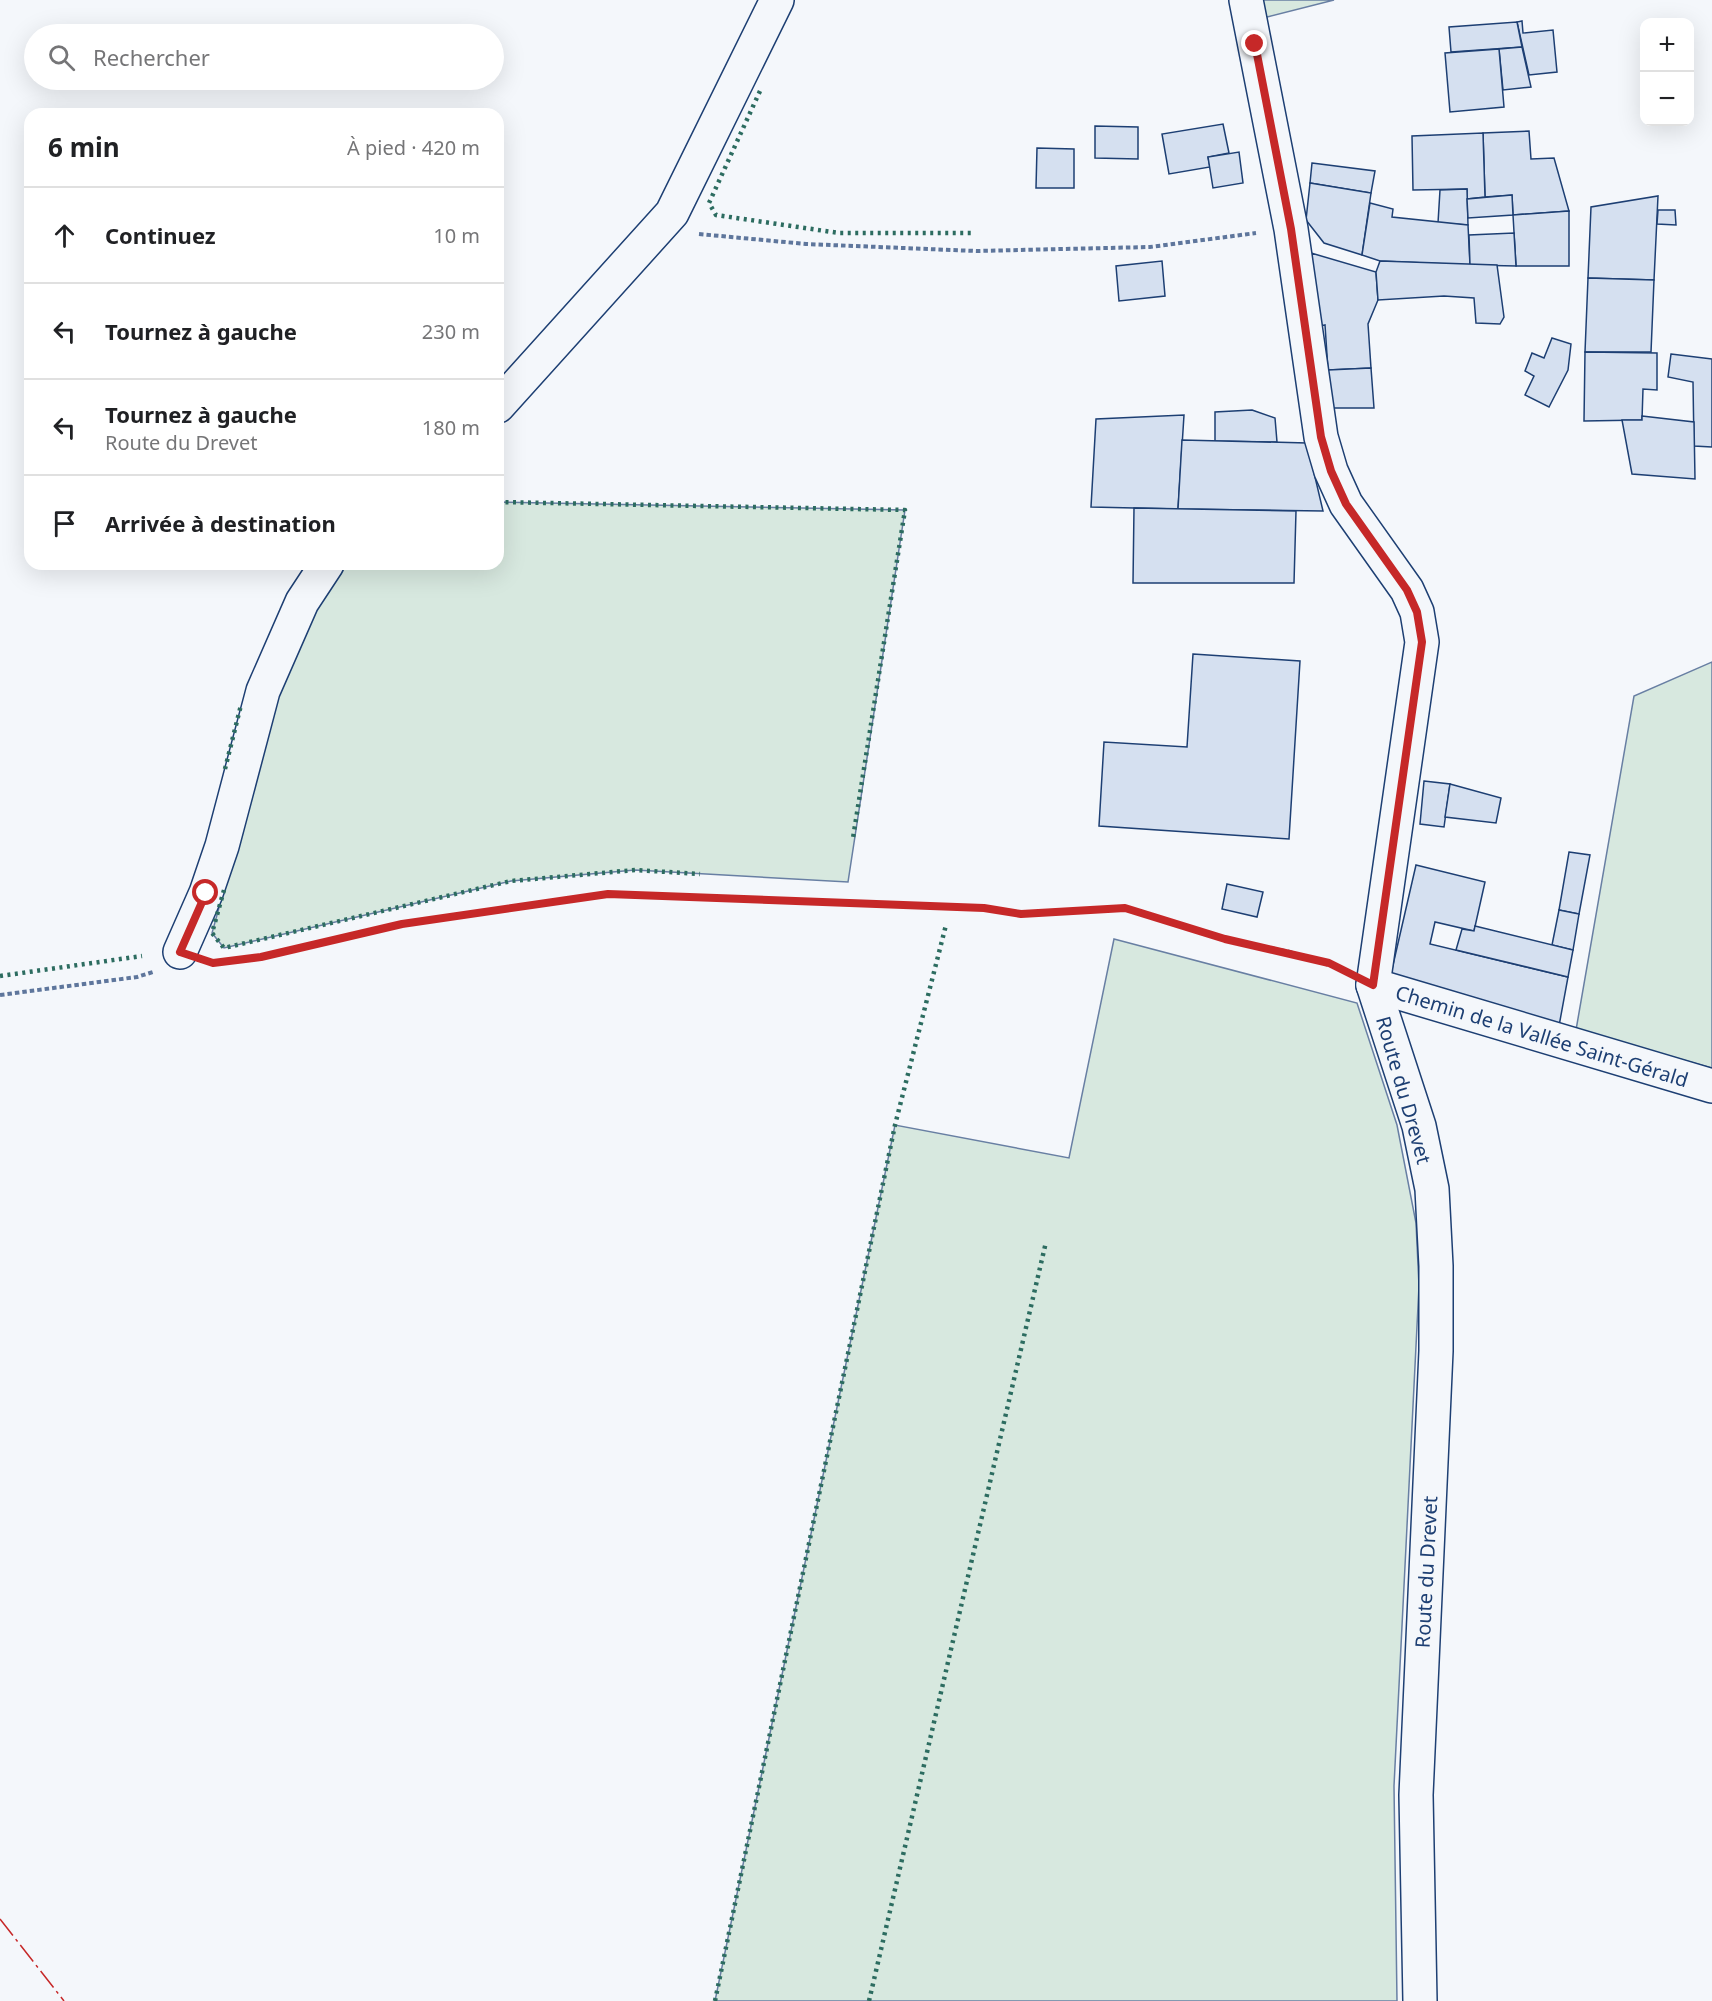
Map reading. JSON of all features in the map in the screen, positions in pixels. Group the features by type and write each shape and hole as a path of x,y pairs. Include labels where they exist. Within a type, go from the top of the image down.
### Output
{"street":[{"path":"504,399 672,213 777,0"},
{"name":"Route du Drevet","path":"1246,0 1291,229 1321,437 1331,471 1346,504 1407,590 1417,612 1422,642 1373,985 1419,1126 1432,1189 1436,1266 1436,1351 1416,1795 1420,2001"},
{"path":"180,952 206,893 222,846 263,691 302,602 323,570"},
{"name":"Chemin de la Vallée Saint-Gérald","path":"1373,985 1712,1086"}],"path":[{"path":"663,223 703,235 795,243 976,251 1150,247 1291,229"},
{"path":"0,995 136,977 156,971 180,952 213,963 261,957 402,924 608,894 984,908 1021,914 1125,908 1225,939 1329,963 1373,985"}],"shaded area":[{"path":"1258,0 1334,0 1263,18"},
{"path":"504,502 905,510 848,882 635,870 511,881 224,948 212,933 284,672 309,608 338,570 504,570"},
{"path":"1712,662 1712,1068 1576,1030 1634,696"},
{"path":"1114,939 1357,1003 1397,1125 1416,1223 1419,1286 1394,1786 1397,2001 715,2001 895,1125 1069,1158"}],"building":[{"path":"1522,21 1523,33 1553,30 1557,72 1529,75 1517,22"},
{"path":"1517,22 1522,47 1451,52 1449,27"},
{"path":"1522,47 1531,87 1503,90 1499,49"},
{"path":"1499,49 1504,107 1450,112 1445,53"},
{"path":"1223,124 1229,153 1208,157 1210,167 1169,174 1162,134"},
{"path":"1095,126 1138,127 1138,159 1095,158"},
{"path":"1529,131 1531,159 1554,158 1569,211 1513,215 1512,195 1485,197 1483,133"},
{"path":"1483,133 1485,197 1467,199 1467,189 1413,190 1412,136"},
{"path":"1037,148 1074,149 1074,188 1036,188"},
{"path":"1239,152 1243,183 1213,188 1208,157"},
{"path":"1312,163 1375,171 1371,193 1310,183"},
{"path":"1310,183 1371,193 1362,255 1324,243 1306,220"},
{"path":"1467,189 1468,225 1438,223 1440,190"},
{"path":"1512,195 1513,215 1468,218 1467,199"},
{"path":"1658,196 1654,280 1588,278 1591,207"},
{"path":"1370,203 1393,209 1392,217 1468,225 1470,265 1380,261 1362,255"},
{"path":"1658,210 1675,210 1676,225 1657,224"},
{"path":"1569,211 1569,266 1516,266 1513,215"},
{"path":"1514,233 1516,266 1470,265 1469,235"},
{"path":"1311,253 1376,272 1378,300 1368,324 1371,368 1328,370 1325,325 1320,326"},
{"path":"1162,261 1165,296 1119,301 1116,266"},
{"path":"1380,261 1497,265 1504,317 1500,324 1476,323 1474,298 1444,296 1378,300 1376,272"},
{"path":"1588,278 1654,280 1651,352 1585,352"},
{"path":"1552,338 1571,344 1568,370 1549,407 1525,395 1534,376 1525,371 1532,353 1544,358"},
{"path":"1585,352 1657,353 1657,390 1643,389 1642,420 1584,421"},
{"path":"1671,354 1712,359 1712,447 1694,446 1693,382 1668,377"},
{"path":"1371,368 1374,408 1329,408 1328,370"},
{"path":"1252,410 1275,418 1277,442 1215,441 1215,412"},
{"path":"1184,415 1178,509 1091,507 1096,419"},
{"path":"1642,416 1694,422 1695,479 1632,474 1622,420 1642,420"},
{"path":"1182,440 1307,443 1323,511 1178,509"},
{"path":"1134,508 1296,511 1294,583 1133,583"},
{"path":"1193,654 1300,661 1289,839 1099,826 1104,742 1187,747"},
{"path":"1424,781 1450,784 1444,827 1420,824"},
{"path":"1450,784 1501,798 1496,823 1445,817"},
{"path":"1569,852 1590,855 1579,914 1559,910"},
{"path":"1416,865 1485,882 1474,931 1435,922 1430,944 1568,977 1559,1026 1390,978"},
{"path":"1227,884 1263,892 1257,917 1222,909"},
{"path":"1559,910 1579,914 1573,950 1552,945"},
{"path":"1475,926 1573,950 1568,977 1456,950 1462,929 1474,931"}],"hedge":[{"path":"760,91 709,203 716,215 839,233 972,233"},
{"path":"504,502 905,510 853,838"},
{"path":"225,769 241,705"},
{"path":"224,890 212,933 224,948 511,881 635,870 700,874"},
{"path":"715,2001 895,1125 946,925"},
{"path":"0,976 142,956"},
{"path":"869,2001 1046,1242"}],"power":[{"path":"0,1919 64,2001"}],"route":[{"path":"206,893 180,952 213,963 261,957 402,924 608,894 984,908 1021,914 1125,908 1225,939 1290,952 1329,963 1373,985 1422,642 1417,612 1407,590 1346,504 1331,471 1321,437 1291,229 1276,162 1255,44"}]}
